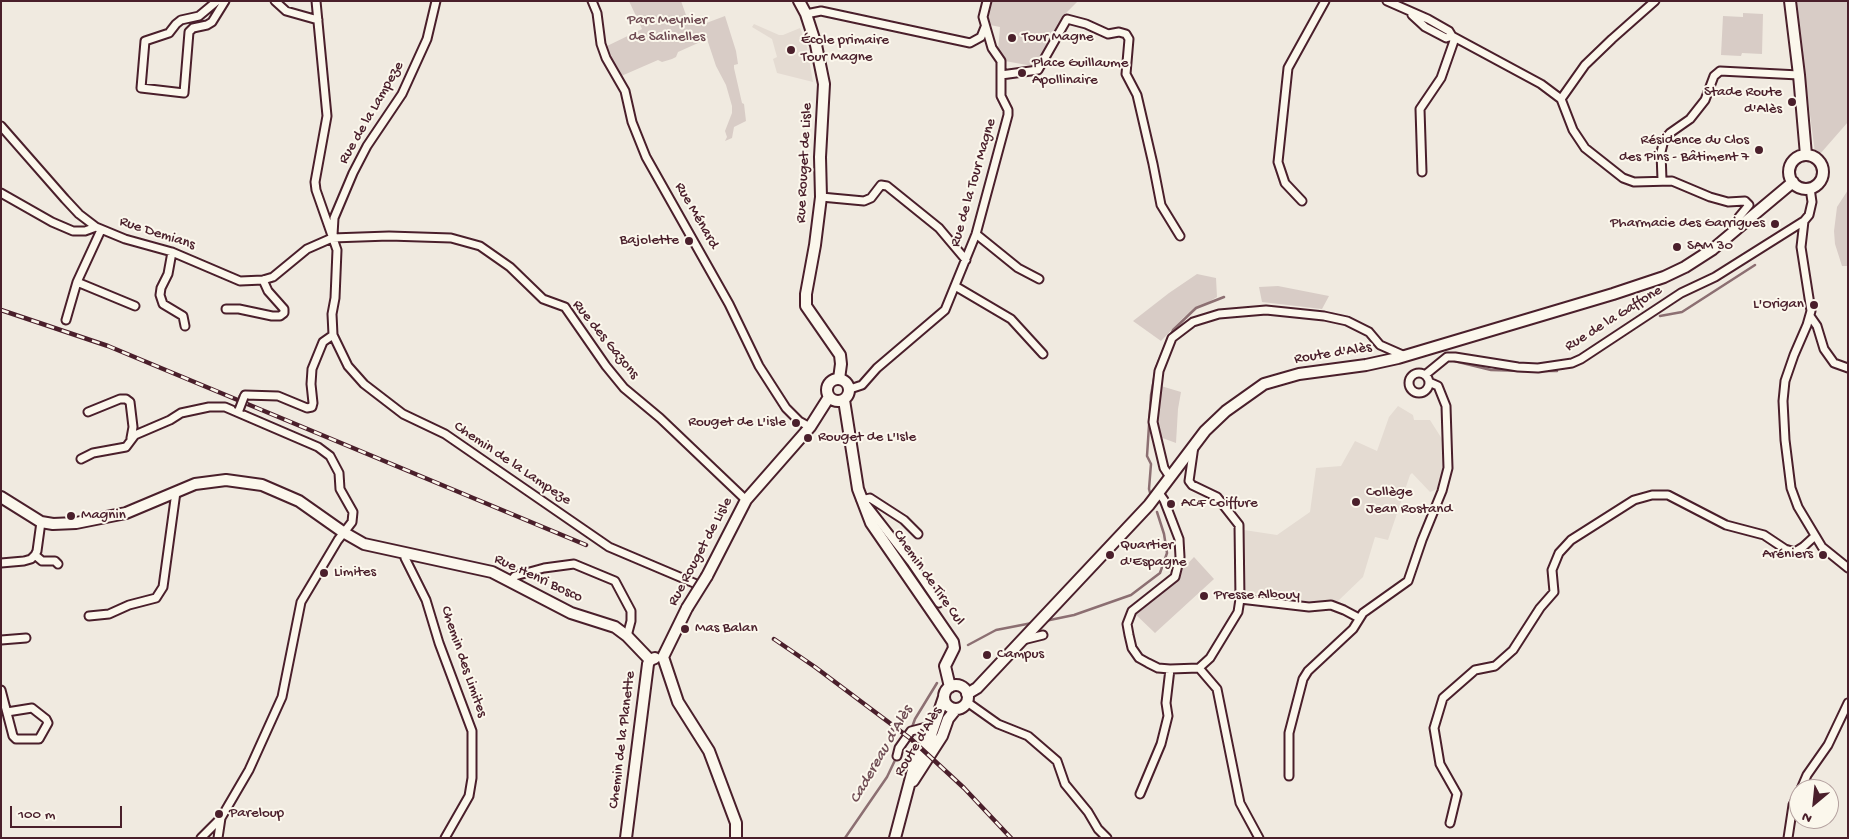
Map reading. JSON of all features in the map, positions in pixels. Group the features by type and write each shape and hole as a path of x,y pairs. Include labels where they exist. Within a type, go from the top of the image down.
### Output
{"street":[{"path":"216,1 199,16 181,20 170,33 145,41 141,88 184,93 189,32 192,28 212,22 225,1"},
{"path":"275,1 286,11 318,20"},
{"path":"238,411 245,395 278,396 307,408 312,407 312,369 323,342 333,336 332,314 335,298 337,250 316,182 327,116 316,1"},
{"name":"Rue de la Lampeze","path":"332,238 334,218 353,173 367,146 402,94 427,39 436,1"},
{"name":"Rue Ménard","path":"592,1 597,13 601,44 606,58 625,91 632,122 646,157 724,296 759,366 786,408 810,427"},
{"name":"Rue Rouget de Lisle","path":"799,1 806,14 816,46 824,84 820,157 821,197 806,294 806,306 840,355 839,379"},
{"name":"Rue de la Tour Magne","path":"850,389 862,385 877,368 945,310 976,234 1008,115 1008,110 1001,96 1001,61 992,48 983,17 987,1"},
{"path":"1302,202 1285,183 1278,162 1288,68 1325,1"},
{"path":"1387,1 1407,11 1425,27 1446,38 1454,37 1541,84 1561,99 1573,130 1585,148 1623,178 1634,182 1672,181 1710,197 1728,202 1745,201 1750,205 1739,217 1738,228"},
{"path":"1561,99 1585,65 1655,1"},
{"path":"1790,1 1806,155"},
{"path":"806,14 820,10 970,43 981,37 985,27"},
{"path":"1001,75 1038,70 1067,19 1086,24 1108,34 1119,32 1126,34 1129,39 1126,74 1137,95 1161,205 1180,236"},
{"path":"1422,172 1420,108 1441,78 1454,37"},
{"path":"1662,180 1661,152 1664,140 1695,113 1705,100 1714,76 1720,72 1799,75"},
{"name":"Rue Demians","path":"1,126 64,199 98,229 125,239 172,252 240,281 263,280 273,277 307,250 332,238"},
{"path":"1806,155 1819,161 1823,170 1821,180 1810,188 1801,188 1793,182 1790,172 1793,162 1806,155"},
{"name":"Route d'Alès","path":"967,698 1159,494 1205,431 1226,411 1264,384 1299,374 1366,365 1406,356 1664,277 1694,262 1725,240 1793,182"},
{"path":"821,197 864,201 871,198 881,185 887,186 939,228 966,260"},
{"path":"1810,188 1812,202 1809,215 1804,221 1801,247 1809,295 1810,316 1785,381 1783,401 1785,440 1791,488 1798,507 1822,547 1848,568"},
{"path":"1,193 52,222 73,231 98,229"},
{"name":"Rue de la Gaffone","path":"1359,618 1363,613 1408,582 1422,540 1442,491 1448,468 1446,406 1438,386 1427,378 1447,357 1532,367 1559,366 1581,360 1681,293 1714,277 1804,221"},
{"path":"66,320 77,282 98,229"},
{"path":"976,234 1018,268 1039,279"},
{"name":"Rue des Gazons","path":"332,238 389,236 451,238 480,246 510,266 544,300 565,307 606,366 624,388 660,418 746,500"},
{"path":"172,252 168,274 161,288 160,295 163,304 182,316 185,326"},
{"path":"226,309 239,309 272,316 280,316 284,313 284,309 268,291 263,280"},
{"path":"77,282 135,306"},
{"path":"955,286 1011,319 1043,354"},
{"path":"1170,477 1164,468 1153,422 1159,371 1172,338 1193,322 1218,314 1266,310 1324,316 1346,321 1369,332 1380,345 1406,356"},
{"path":"1810,316 1817,326 1824,349 1834,363 1848,368"},
{"name":"Chemin de la Lampeze","path":"333,336 348,366 364,384 403,414 453,440 609,547 701,586"},
{"path":"839,379 845,381 850,389 848,396 844,400 836,401 827,392 828,385 833,380 839,379"},
{"name":"Rue Rouget de Lisle","path":"663,657 687,608 707,576 746,500 810,427 830,397"},
{"path":"81,459 93,453 126,447 131,438 133,427 130,402 126,399 120,399 88,412"},
{"name":"Chemin de Tire Cul","path":"844,400 858,489 871,524 952,637 954,648 946,666 950,687"},
{"path":"131,438 181,413 209,407 226,407 318,447 330,456 338,473 340,489 353,512 352,522 343,532 301,602 282,696 248,770 221,818 201,838"},
{"path":"1159,494 1164,500 1179,539 1180,557 1175,577 1132,611 1129,616 1128,624 1132,648 1139,658 1158,668 1199,668 1210,658 1238,612 1240,599 1239,525 1217,497 1192,485 1189,481 1194,445"},
{"path":"1,497 41,522 76,524 126,513 194,484 226,480 262,485 299,501 343,532"},
{"path":"89,616 109,614 130,605 156,598 163,587 176,492"},
{"path":"1450,823 1457,794 1440,764 1434,728 1443,698 1475,670 1495,666 1513,650 1540,608 1554,592 1552,570 1559,553 1571,540 1634,500 1652,495 1668,495 1726,525 1764,535 1785,549 1796,552 1815,536"},
{"path":"861,500 870,498 904,520 918,534"},
{"path":"861,500 869,506 911,562 939,604"},
{"path":"1,563 24,561 31,559 35,555 41,522"},
{"name":"Rue Henri Bosco","path":"343,532 364,544 482,569 512,581 571,613 615,627 627,636 650,660"},
{"name":"Chemin des Limites","path":"405,553 405,558 426,600 439,643 472,732 472,778 469,796 445,838"},
{"path":"35,555 42,560 55,561 58,564"},
{"path":"512,581 515,576 544,568 574,564 615,581 630,612 631,621 627,636"},
{"path":"1240,599 1309,607 1331,605 1359,618 1352,629 1308,671 1303,679 1289,733 1289,776"},
{"path":"1023,638 1043,635"},
{"path":"1,640 26,638"},
{"path":"663,657 678,702 709,751 736,823 736,838"},
{"name":"Chemin de la Planette","path":"626,838 648,664 650,660 663,657"},
{"path":"1199,668 1217,690 1240,803 1259,838"},
{"path":"1140,794 1161,744 1168,716 1166,703 1170,669"},
{"path":"967,698 962,707 956,709 946,704 944,697 950,687 960,686 967,698 998,724 1028,736 1057,761 1065,784 1088,812 1098,829 1107,838"},
{"path":"1,690 13,736 16,739 40,739 48,723 46,719 32,708 7,712"},
{"name":"Route d'Alès","path":"895,838 916,757 925,746 944,697"},
{"path":"1805,779 1828,745 1848,702"},
{"name":"Route d'Alès","path":"907,791 942,736 948,719 956,709"},
{"path":"897,756 899,748 911,730 934,725"},
{"path":"218,838 221,818"}],"shaded area":[{"name":"École primaire Tour Magne","path":"754,24 779,35 800,28 806,42 813,82 777,73 773,59 777,57 772,39 752,27"},
{"name":"Collège Jean Rostand","path":"1398,406 1413,415 1414,420 1430,420 1442,439 1443,466 1438,489 1430,492 1412,473 1410,475 1388,540 1375,537 1363,577 1338,601 1311,602 1244,594 1244,530 1277,535 1310,512 1316,468 1341,466 1355,441 1377,451 1389,417"}],"green space":[{"name":"Parc Meynier de Salinelles","path":"629,1 681,1 686,15 695,23 701,25 725,16 736,51 738,64 734,65 734,68 742,103 744,104 746,121 734,127 732,138 725,141 727,137 725,131 732,113 732,106 726,85 716,66 707,39 678,52 676,57 672,59 662,62 658,60 619,77 605,47 642,29"},
{"path":"990,1 1078,1 1063,16 1038,67 1005,61 998,51 1000,27 990,25 986,17"},
{"path":"1795,1 1848,1 1848,122 1820,154 1815,153"},
{"path":"1743,13 1763,14 1762,54 1721,55 1723,16 1743,17"},
{"path":"1848,190 1848,266 1842,266 1835,244 1834,231 1837,207"},
{"path":"1197,274 1216,278 1217,297 1184,317 1161,341 1133,321 1169,293"},
{"path":"1278,286 1329,296 1322,309 1262,302 1259,287"},
{"path":"1161,386 1181,392 1176,443 1157,436 1156,405"},
{"path":"1194,557 1214,579 1155,633 1132,611 1175,577"}],"waterway":[{"name":"Cadereau d'Alès","path":"1660,316 1682,312 1755,265"},
{"name":"Cadereau d'Alès","path":"1170,336 1173,330 1196,308 1224,297"},
{"name":"Cadereau d'Alès","path":"1151,496 1149,489 1151,464 1147,456 1151,395 1156,368 1166,343"},
{"name":"Cadereau d'Alès","path":"1454,361 1491,370 1524,371"},
{"name":"Cadereau d'Alès","path":"1539,371 1557,371"},
{"name":"Cadereau d'Alès","path":"1045,621 1074,615 1131,595 1160,573 1167,553 1164,534 1157,512"},
{"name":"Cadereau d'Alès","path":"968,645 996,630 1032,623"},
{"name":"Cadereau d'Alès","path":"911,730 915,719 937,683"},
{"name":"Cadereau d'Alès","path":"845,838 887,777 897,756"}],"railway":[{"path":"1,310 108,346 586,545"},
{"path":"774,639 815,667 911,739 964,788 1011,838"}],"place":[{"name":"Tour Magne","path":"1012,38"},
{"name":"École primaire Tour Magne","path":"791,50"},
{"name":"Place Guillaume Apollinaire","path":"1022,73"},
{"name":"Stade Route d'Alès","path":"1792,102"},
{"name":"Résidence du Clos des Pins - Bâtiment 7","path":"1759,150"},
{"name":"Pharmacie des Garrigues","path":"1775,224"},
{"name":"Bajolette","path":"689,241"},
{"name":"SAM 30","path":"1677,247"},
{"name":"L'Origan","path":"1814,305"},
{"name":"Rouget de L'isle","path":"796,423"},
{"name":"Rouget de L'Isle","path":"808,438"},
{"name":"Collège Jean Rostand","path":"1356,502"},
{"name":"ACF Coiffure","path":"1171,504"},
{"name":"Magnin","path":"71,516"},
{"name":"Quartier d'Espagne","path":"1110,555"},
{"name":"Aréniers","path":"1823,555"},
{"name":"Limites","path":"324,573"},
{"name":"Presse Albouy","path":"1204,596"},
{"name":"Mas Balan","path":"685,629"},
{"name":"Campus","path":"987,655"},
{"name":"Pareloup","path":"219,814"}]}
